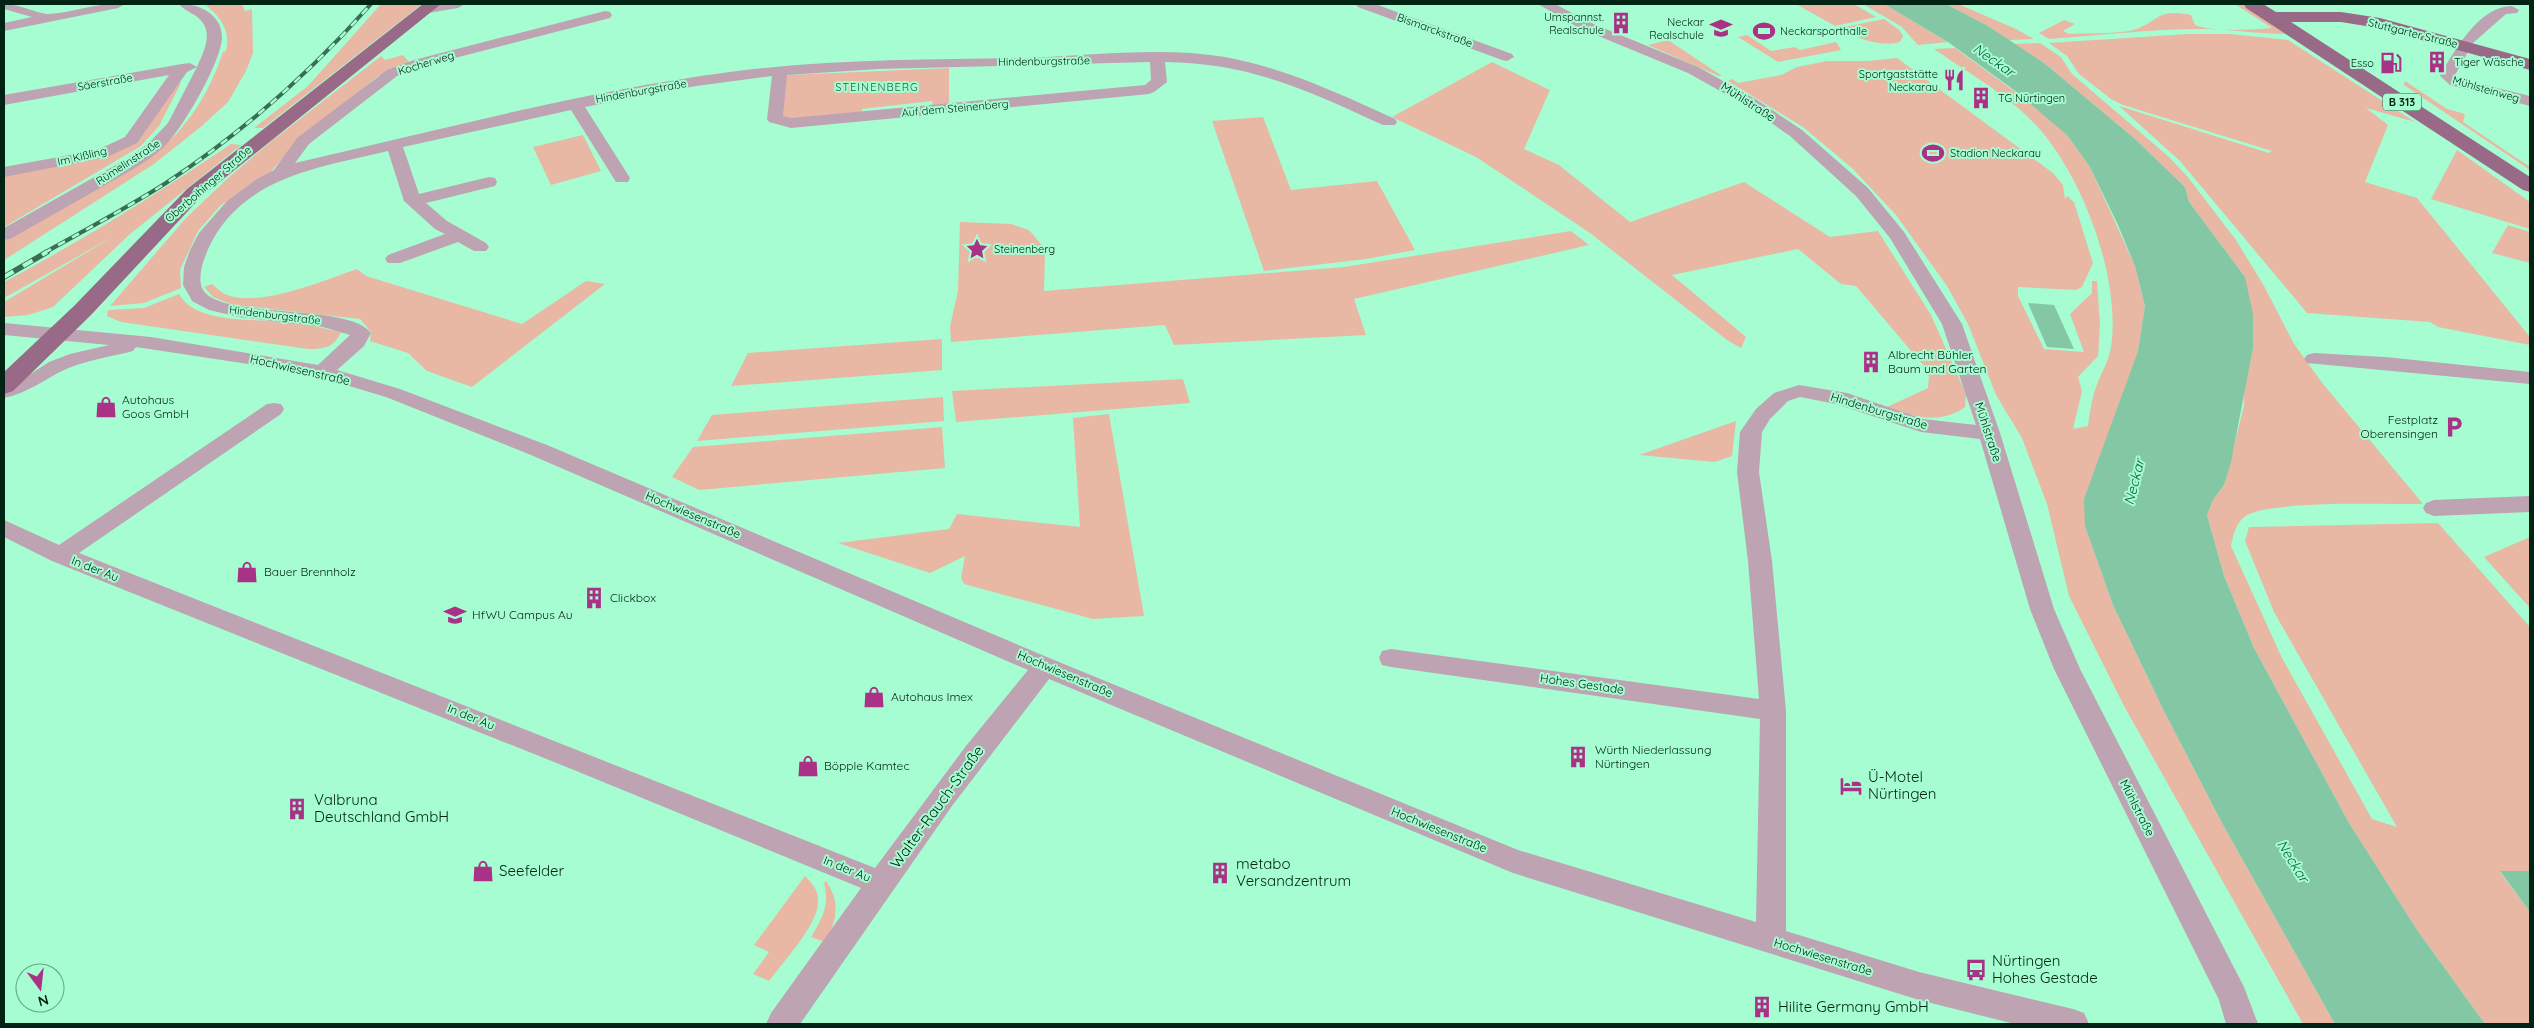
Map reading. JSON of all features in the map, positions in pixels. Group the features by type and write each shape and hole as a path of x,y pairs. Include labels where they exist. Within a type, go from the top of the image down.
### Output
{"main road":[{"name":"B 313","path":"2252,4 2280,13 2530,174"},
{"name":"Oberboihinger Straße","path":"4,386 194,193 430,6"},
{"name":"B 313","path":"2280,13 2530,186"},
{"name":"Stuttgarter Straße","path":"2280,13 2341,16 2370,22 2464,46 2530,66"}],"street":[{"path":"4,27 118,4"},
{"name":"Rümelinstraße","path":"4,235 98,183 154,148 173,128 214,46 215,36 212,25 199,11 186,4"},
{"path":"430,6 458,4"},
{"name":"Bismarckstraße","path":"1363,4 1507,57"},
{"name":"Mühlstraße","path":"1545,4 1584,24 1693,70 1725,86 1796,133 1862,192 1898,236 1952,324 1989,434 2042,609 2067,669 2233,997 2242,1024"},
{"path":"4,5 39,15 40,20"},
{"path":"2464,46 2502,10 2513,9"},
{"name":"Kocherweg","path":"280,173 302,141 392,73 419,63 605,15"},
{"name":"Mühlsteinweg","path":"2464,46 2447,76 2450,79 2530,101"},
{"name":"Hindenburgstraße","path":"322,372 358,342 362,333 352,326 322,320 233,311 211,306 195,294 192,285 197,254 218,219 237,200 280,173 394,144 642,90 780,71 841,66 1157,59 1205,59 1262,71 1320,92 1390,122"},
{"name":"Auf dem Steinenberg","path":"780,71 774,119 792,123 1149,89 1159,82 1157,59"},
{"name":"Säerstraße","path":"4,100 206,64"},
{"name":"Im Kißling","path":"4,172 101,154 131,140 182,68"},
{"path":"575,104 622,178"},
{"path":"394,144 413,201 441,226 480,246"},
{"path":"413,201 489,182"},
{"path":"394,259 459,235"},
{"name":"Hochwiesenstraße","path":"4,328 59,332 151,343 322,372 392,393 539,450 1045,666 1513,861 1919,986 2074,1024"},
{"path":"4,392 36,379 56,366 77,358 103,350 151,343"},
{"path":"2314,359 2385,363 2530,378"},
{"name":"Hindenburgstraße","path":"1774,710 1760,561 1748,472 1748,449 1751,432 1763,414 1781,397 1799,391 1840,398 1921,425 1989,434"},
{"name":"In der Au","path":"60,555 274,409"},
{"path":"2434,508 2530,504"},
{"name":"In der Au","path":"4,528 60,555 592,765 881,883"},
{"name":"Hohes Gestade","path":"1391,658 1774,710"},
{"name":"Walter-Rauch-Straße","path":"782,1024 881,883 1013,705 1045,666"},
{"path":"1771,942 1774,710"}],"shaded area":[{"path":"204,4 242,4 245,11 252,9 253,53 246,71 228,102 203,125 154,164 4,260 4,241 164,146 192,115 213,78 223,52 226,51 227,44 223,24 215,13"},
{"path":"381,4 422,4 263,128 254,128 308,86"},
{"path":"1796,4 1854,4 1876,17 1835,26"},
{"path":"1863,4 1884,4 1948,42 1918,45 1902,27"},
{"path":"1946,4 1958,4 2016,29 2034,39 2008,40 1988,26"},
{"path":"2235,4 2242,4 2287,34 2225,30 2272,28"},
{"path":"2169,13 2191,15 2195,25 2211,29 2150,31 2049,39 2039,33 2064,20 2075,24 2063,31 2069,34 2107,33 2129,31 2146,25"},
{"path":"1884,19 1899,30 1903,36 1900,42 1877,43 1854,36 1840,28"},
{"path":"2188,34 2230,34 2288,40 2415,122 2366,108 2388,125 2365,182 2417,198 2530,337 2530,345 2438,327 2430,322 2307,313 2180,161 2119,106 2269,153 2272,151 2123,105 2111,99 2079,74 2067,56 2049,43"},
{"path":"1747,35 1771,51 1795,47 1800,50 1836,42 1841,50 1778,62 1738,37"},
{"path":"1668,40 1722,76 1648,45"},
{"path":"2040,43 2061,57 2072,74 2169,157 2187,176 2236,240 2264,286 2294,344 2323,384 2423,504 2300,505 2255,512 2240,521 2231,546 2282,658 2372,819 2397,827 2274,612 2245,541 2249,527 2438,523 2530,627 2530,871 2500,872 2530,912 2530,1024 2485,1024 2417,930 2349,823 2254,648 2224,576 2207,515 2213,500 2224,485 2244,406 2244,391 2253,348 2245,277 2189,202 2185,187 2135,139 2044,63 2014,44"},
{"path":"1955,48 2040,110 2067,135 2090,167 2135,266 2145,306 2138,351 2107,439 2085,526 2113,605 2163,709 2222,823 2335,1024 2303,1024 2124,706 2069,596 2047,504 2022,438 1996,395 1968,324 1947,286 1896,215 1853,169 1803,127 1728,81 1732,79 1738,83 1781,75 1797,67 1827,61 1868,61 1897,58 2053,173 2063,185 2065,199 2067,196 2074,202 2093,263 2082,287 2076,290 2018,287 2018,296 2044,349 2084,352 2070,314 2092,293 2092,281 2097,281 2100,325 2098,356 2078,377 2082,391 2073,429 2088,426 2094,393 2109,357 2112,339 2109,283 2093,224 2067,168 2034,123 1999,93 1934,49"},
{"path":"403,55 409,62 378,76 297,142 267,176 221,205 198,231 180,270 181,288 144,303 110,306 186,218 228,178 273,140 381,56 385,60"},
{"path":"1492,62 1550,90 1524,149 1559,165 1630,222 1744,182 1830,237 1878,231 1931,315 1966,394 1965,407 1956,413 1946,416 1926,418 1887,407 1928,388 1929,377 1924,366 1856,286 1841,284 1798,249 1672,275 1746,337 1741,348 1727,340 1590,233 1476,157 1392,117"},
{"path":"949,68 949,105 933,106 932,101 862,109 862,113 792,121 781,116 785,77 789,75"},
{"path":"2405,81 2447,109 2465,114 2463,122 2530,167 2530,170 2404,85"},
{"path":"181,83 159,126 141,146 4,227 4,174 101,156 99,160 119,151"},
{"path":"1263,117 1291,190 1377,181 1415,250 1366,259 1264,271 1212,121"},
{"path":"583,135 601,171 551,185 533,147"},
{"path":"231,144 241,145 130,234 53,307 28,315 4,317 4,302 114,236 4,298 4,282 119,216"},
{"path":"2457,150 2530,202 2530,229 2431,199"},
{"path":"960,222 1011,224 1029,230 1045,249 1044,291 1344,267 1571,231 1589,245 1354,299 1366,335 1174,345 1165,325 951,342 950,326 958,291"},
{"path":"2508,225 2530,232 2530,263 2492,253"},
{"path":"357,269 366,276 522,324 586,281 605,284 472,387 427,371 408,353 370,341 371,332 360,319 233,305 213,297 204,287 212,284 225,294 239,298 272,296 310,286"},
{"path":"179,294 188,304 214,316 246,320 291,322 341,332 332,344 319,349 308,349 121,322 107,316 108,310 144,308"},
{"path":"942,339 942,370 731,386 748,353"},
{"path":"1183,379 1190,403 956,422 952,391"},
{"path":"943,397 944,421 697,441 712,415"},
{"path":"1109,414 1144,616 1093,619 964,584 961,578 965,556 930,573 838,543 949,529 957,514 1080,527 1073,418"},
{"path":"1736,421 1732,456 1715,462 1639,455"},
{"path":"942,427 945,468 699,490 672,477 693,447"},
{"path":"2530,537 2530,608 2484,557"},
{"path":"805,876 816,891 818,903 816,912 806,933 769,981 753,974 769,952 754,945"},
{"path":"826,881 834,897 836,912 825,942 811,937 824,912 826,891 824,883"}],"water":[{"name":"Neckar","path":"1884,4 1946,4 1988,26 2044,63 2135,139 2185,187 2189,202 2245,277 2253,314 2253,348 2231,462 2224,485 2213,500 2207,515 2224,576 2254,648 2349,823 2417,930 2485,1024 2335,1024 2222,823 2163,709 2113,605 2085,526 2084,499 2138,351 2145,306 2135,266 2118,225 2090,167 2067,135 2014,90 1948,42"},
{"path":"2028,303 2054,305 2074,349 2047,347"},
{"path":"2500,871 2530,871 2530,912"}],"railway":[{"path":"44,253 166,183 222,144 300,77 371,4"},
{"path":"4,277 47,252"}],"place":[{"name":"Umspannst. Realschule","path":"1621,23"},
{"name":"Neckar Realschule","path":"1721,28"},
{"name":"Neckarsporthalle","path":"1764,31"},
{"name":"Tiger Wäsche","path":"2437,62"},
{"name":"Esso","path":"2391,63"},
{"name":"Sportgaststätte Neckarau","path":"1954,80"},
{"name":"TG Nürtingen","path":"1981,98"},
{"name":"Stadion Neckarau","path":"1933,153"},
{"name":"Steinenberg","path":"977,249"},
{"name":"Albrecht Bühler Baum und Garten","path":"1871,362"},
{"name":"Autohaus Goos GmbH","path":"106,407"},
{"name":"Festplatz Oberensingen","path":"2454,427"},
{"name":"Bauer Brennholz","path":"247,572"},
{"name":"Clickbox","path":"594,598"},
{"name":"HfWU Campus Au","path":"455,615"},
{"name":"Autohaus Imex","path":"874,697"},
{"name":"Würth Niederlassung Nürtingen","path":"1578,757"},
{"name":"Böpple Kamtec","path":"808,766"},
{"name":"Ü-Motel Nürtingen","path":"1851,786"},
{"name":"Valbruna Deutschland GmbH","path":"297,809"},
{"name":"Seefelder","path":"483,871"},
{"name":"metabo Versandzentrum","path":"1220,873"},
{"name":"Nürtingen Hohes Gestade","path":"1976,970"},
{"name":"Hilite Germany GmbH","path":"1762,1007"}],"district":[{"name":"STEINENBERG","path":"877,87"}]}
